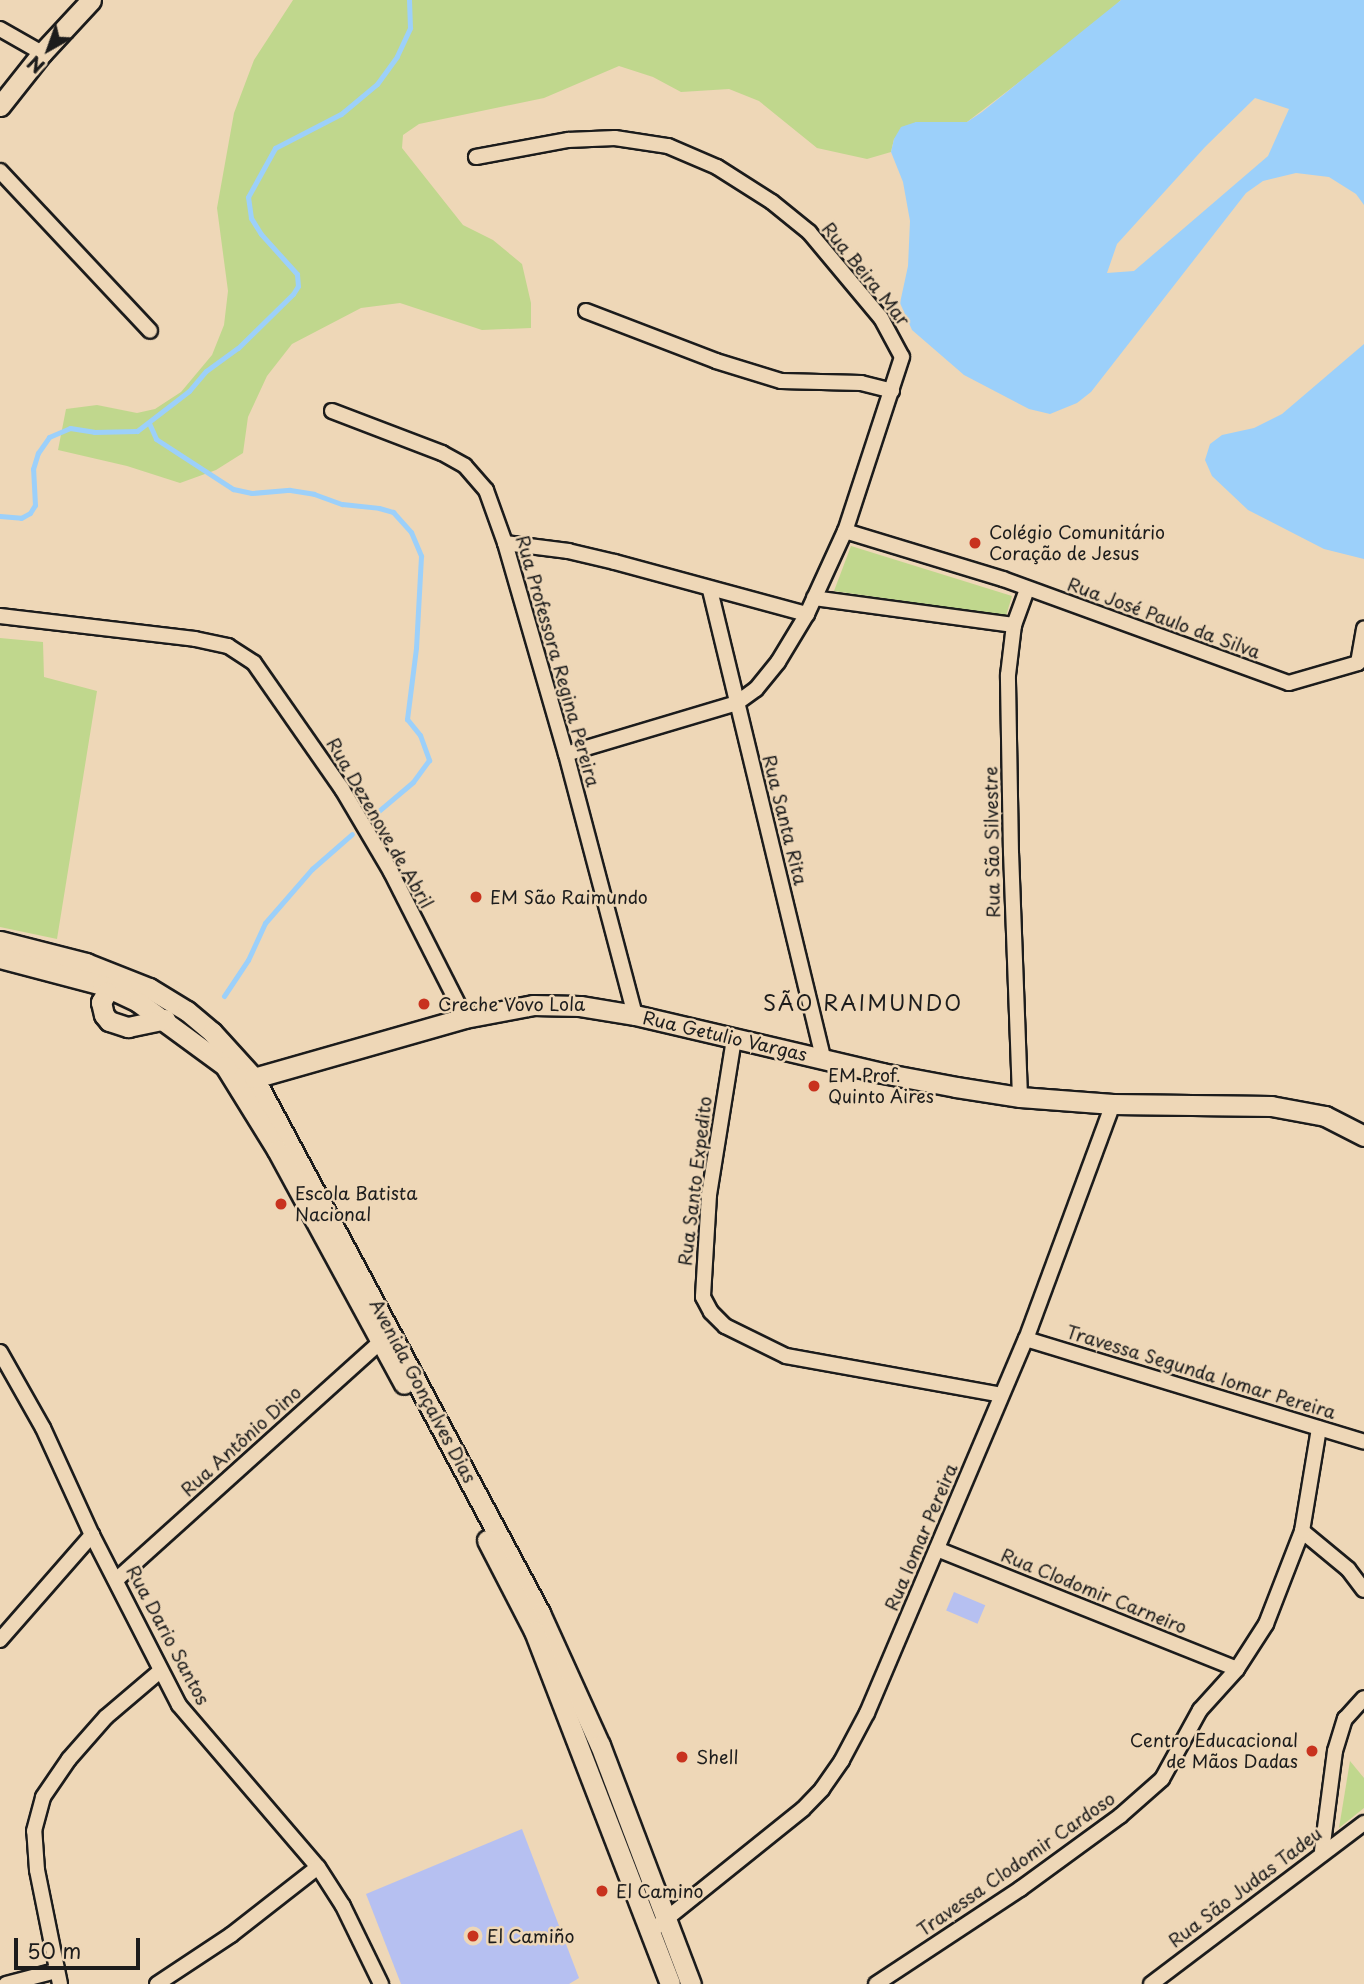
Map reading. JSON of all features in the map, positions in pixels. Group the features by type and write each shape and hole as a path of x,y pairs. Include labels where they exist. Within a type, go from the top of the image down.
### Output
{"main road":[{"path":"0,106 42,53 90,0"},
{"name":"Avenida Gonçalves Dias","path":"0,941 86,963 129,978 172,1012 212,1032 254,1078 387,1336 534,1631 670,1984"},
{"path":"0,958 56,971 111,989"},
{"path":"128,985 172,1012 128,1027 115,1024 102,1008 104,995 111,989 128,985"},
{"name":"Rua Getulio Vargas","path":"254,1078 464,1018 533,1005 580,1006 635,1015 882,1073 1020,1097 1113,1104 1271,1106 1325,1116 1364,1136"},
{"name":"Avenida Gonçalves Dias","path":"172,1012 194,1040 226,1066 240,1086 387,1336 540,1613 600,1745 691,1984"},
{"path":"194,1040 215,1051 239,1075 254,1078"},
{"path":"595,1789 606,1787 612,1793 629,1834 640,1848"}],"street":[{"path":"0,29 42,53"},
{"name":"Rua Beira Mar","path":"476,157 568,140 615,138 668,146 717,167 772,202 818,241 881,318 900,349 901,362 892,391"},
{"path":"0,171 149,331"},
{"path":"566,754 737,703 756,689 807,614 845,531 892,391 861,383 781,381 716,361 586,311"},
{"name":"Rua Professora Regina Pereira","path":"332,411 442,453 465,466 486,489 505,543 566,754 635,1015"},
{"name":"Rua José Paulo da Silva","path":"845,531 1027,589 1289,683 1357,663 1364,629"},
{"path":"505,543 603,559 807,614"},
{"name":"Rua São Silvestre","path":"1020,1097 1010,801 1009,675 1014,625 1027,589"},
{"name":"Rua Santa Rita","path":"710,590 823,1058"},
{"path":"814,598 1014,625"},
{"name":"Rua Dezenove de Abril","path":"0,615 228,646 254,663 342,789 391,873 464,1018"},
{"name":"Rua Santo Expedito","path":"734,1039 709,1195 703,1297 711,1312 725,1326 786,1356 1002,1395"},
{"name":"Rua Iomar Pereira","path":"650,1932 803,1809 822,1789 867,1713 1026,1339 1113,1104"},
{"name":"Rua Antônio Dino","path":"116,1580 387,1336"},
{"name":"Travessa Segunda Iomar Pereira","path":"1026,1339 1364,1442"},
{"name":"Rua Dario Santos","path":"0,1352 43,1427 92,1535 179,1705 318,1867 343,1906 381,1984"},
{"name":"Travessa Clodomir Cardoso","path":"876,1984 1020,1889 1146,1796 1162,1779 1200,1710 1237,1669 1266,1624 1302,1531 1319,1428"},
{"path":"1302,1531 1348,1569 1364,1590"},
{"path":"0,1640 92,1535"},
{"name":"Rua Clodomir Carneiro","path":"937,1549 1237,1669"},
{"path":"6,1984 58,1978 37,1870 34,1832 43,1797 69,1759 106,1717 160,1671"},
{"path":"1322,1852 1335,1751 1345,1719 1364,1698"},
{"name":"Rua São Judas Tadeu","path":"1151,1984 1322,1852 1364,1823"},
{"path":"157,1984 230,1935 318,1867"}],"green space":[{"path":"293,0 1121,0 1095,24 967,122 916,122 894,139 891,152 867,159 817,148 759,101 729,89 681,92 653,77 619,66 544,98 419,124 403,135 402,148 463,225 493,240 522,264 531,303 531,328 482,330 400,303 361,308 292,344 267,376 248,417 243,453 216,470 180,483 127,466 58,450 66,409 97,405 137,413 155,409 181,392 212,355 224,325 228,291 217,208 234,113 254,60"},
{"path":"851,546 1012,596 1006,616 834,591"},
{"path":"0,638 43,642 44,677 97,691 57,939 0,927"},
{"path":"1350,1761 1364,1778 1364,1808 1339,1828"}],"water":[{"path":"1121,0 1364,0 1364,205 1356,194 1329,177 1296,173 1263,181 1246,193 1091,392 1077,403 1050,414 1029,409 964,375 912,330 900,303 908,266 910,221 903,182 891,152 894,139 901,127 916,122 967,122","holes":["1255,98 1289,109 1268,156 1134,271 1107,273 1117,244 1205,147"]},
{"path":"1364,344 1364,559 1324,549 1248,510 1212,476 1205,460 1210,444 1222,435 1254,428 1282,414"}],"building":[{"path":"954,1592 985,1605 977,1624 946,1610"},
{"name":"El Camiño","path":"522,1829 579,1978 569,1984 401,1984 366,1894"}],"waterway":[{"path":"0,516 21,518 30,513 35,505 33,469 38,453 49,437 70,428 94,432 137,431 189,391 206,371 238,348 293,294 298,286 297,274 261,234 251,218 248,197 275,148 341,114 377,84 397,56 410,28 409,0"},
{"path":"149,423 156,439 233,489 252,493 290,490 314,494 342,504 379,508 393,512 411,532 421,556 416,648 407,719 420,735 429,760 413,782 374,815"},
{"path":"224,996 248,960 265,923 312,869 352,834"}],"place":[{"name":"Colégio Comunitário Coração de Jesus","path":"975,543"},
{"name":"EM São Raimundo","path":"476,897"},
{"name":"Creche Vovo Lola","path":"424,1004"},
{"name":"EM Prof. Quinto Aires","path":"814,1086"},
{"name":"Escola Batista Nacional","path":"281,1204"},
{"name":"Centro Educacional de Mãos Dadas","path":"1312,1751"},
{"name":"Shell","path":"682,1757"},
{"name":"El Camino","path":"602,1891"},
{"name":"El Camiño","path":"473,1936"}],"district":[{"name":"SÃO RAIMUNDO","path":"863,1002"}]}
